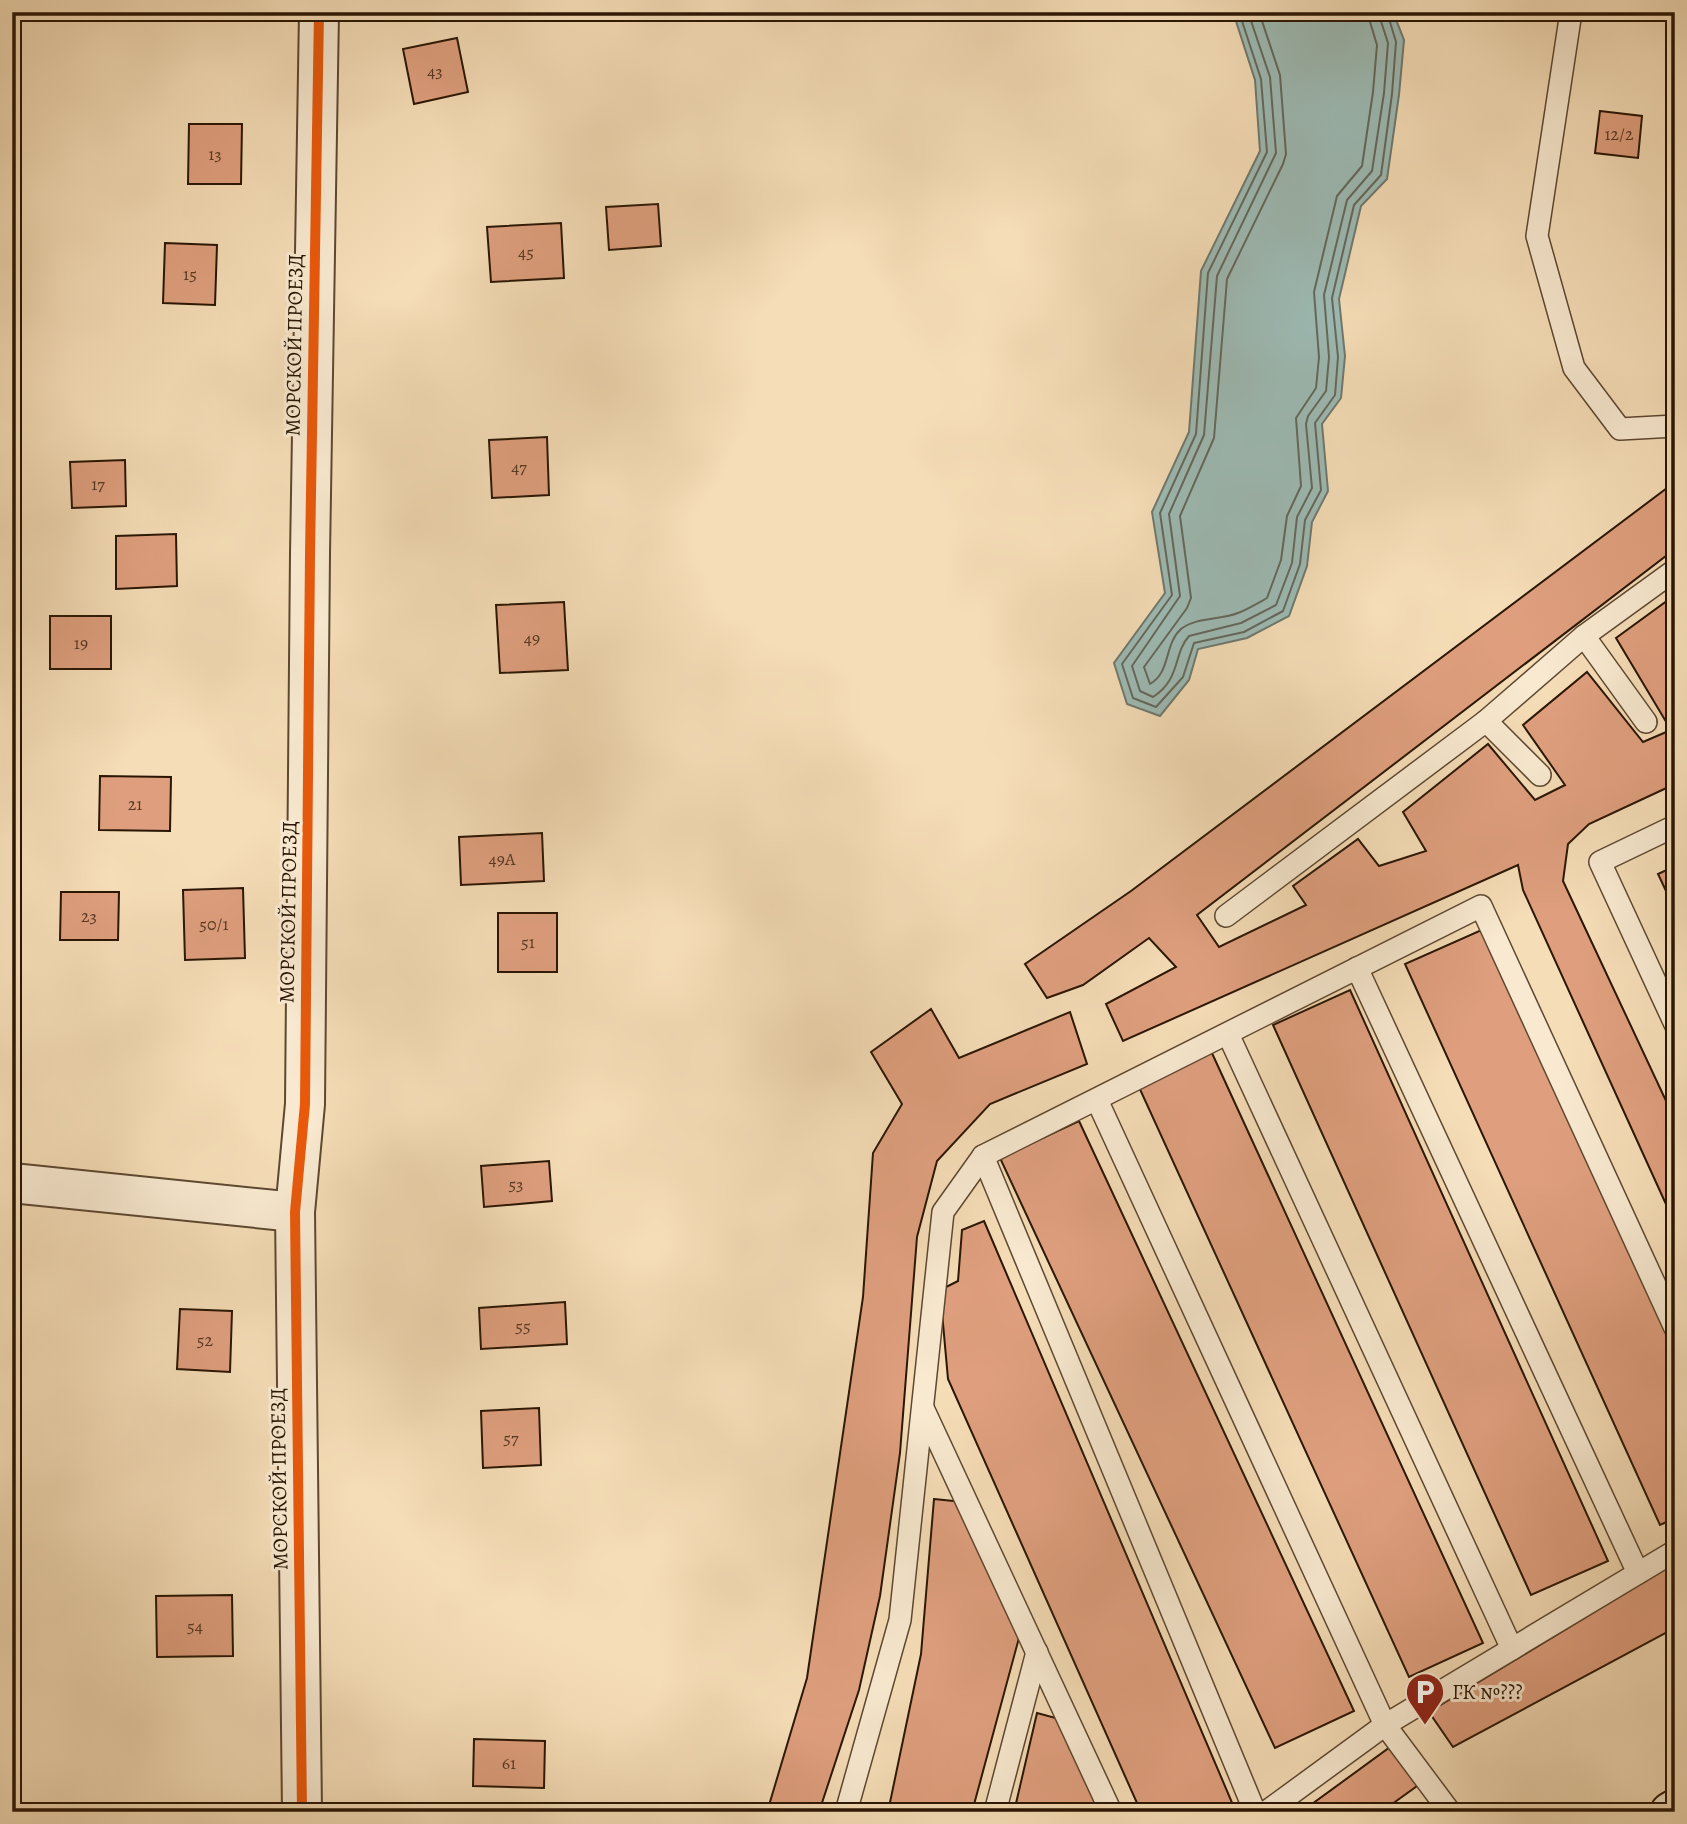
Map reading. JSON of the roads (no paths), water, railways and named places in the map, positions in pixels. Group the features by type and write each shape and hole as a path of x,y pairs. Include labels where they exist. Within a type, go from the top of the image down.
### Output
{"street":[{"name":"МОРСКОЙ ПРОЕЗД","path":"302,1812 295,1212 305,1104 310,540 319,12"},
{"path":"12,1183 295,1212"},
{"path":"1670,1812 1675,1809"}],"lane":[{"path":"1571,12 1536,236 1574,368 1620,429 1675,426"},
{"path":"1226,916 1486,721 1584,636 1675,570"},
{"path":"1584,636 1646,722"},
{"path":"1486,721 1540,775"},
{"path":"1675,825 1600,862 1670,1001 1675,1024"},
{"path":"846,1812 900,1620 943,1212 984,1156 1481,906 1675,1328"},
{"path":"1357,968 1637,1573"},
{"path":"1228,1034 1512,1649"},
{"path":"1097,1100 1385,1725 1450,1812"},
{"path":"984,1156 1255,1812"},
{"path":"922,1407 1111,1812"},
{"path":"1266,1812 1385,1725 1675,1551"},
{"path":"995,1812 1037,1652"}],"water":[{"path":"1233,12 1393,12 1404,40 1399,95 1387,179 1361,206 1339,299 1345,356 1341,398 1322,424 1328,491 1312,522 1307,566 1289,616 1247,638 1198,649 1189,680 1160,716 1127,704 1114,663 1165,593 1152,512 1189,432 1201,271 1260,151 1255,80"}],"place":[{"name":"ГК №???","path":"1425,1726"}]}
